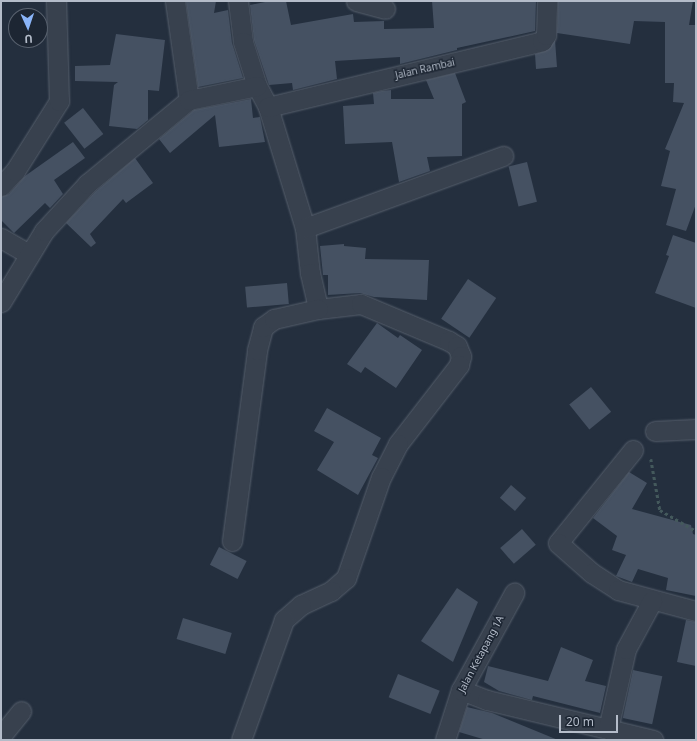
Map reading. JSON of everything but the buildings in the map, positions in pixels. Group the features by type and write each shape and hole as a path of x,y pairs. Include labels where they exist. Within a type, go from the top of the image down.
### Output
{"street":[{"path":"1,186 15,172 59,100 56,1"},
{"path":"176,1 189,100"},
{"path":"238,1 243,42 257,86 268,106 305,228 310,273 318,309"},
{"path":"356,1 385,9"},
{"name":"Jalan Rambai","path":"268,106 542,40 546,35 547,1"},
{"path":"1,302 44,231 87,184 189,100 257,86"},
{"path":"305,228 503,156"},
{"path":"1,238 29,254"},
{"path":"232,541 257,350 263,327 274,319 318,309 361,304 449,341 457,346 461,356 459,365 398,444 381,477 346,578 331,591 301,605 284,620 241,740"},
{"path":"655,431 696,429"},
{"path":"633,450 558,543 592,573 618,590 652,601 696,611"},
{"name":"Jalan Ketapang 1A","path":"445,740 461,690 514,593"},
{"path":"608,729 626,649 652,601"},
{"path":"461,690 487,700 653,740"},
{"path":"1,736 21,710"}],"path":[{"path":"655,431 648,442 660,510 696,531"}]}
